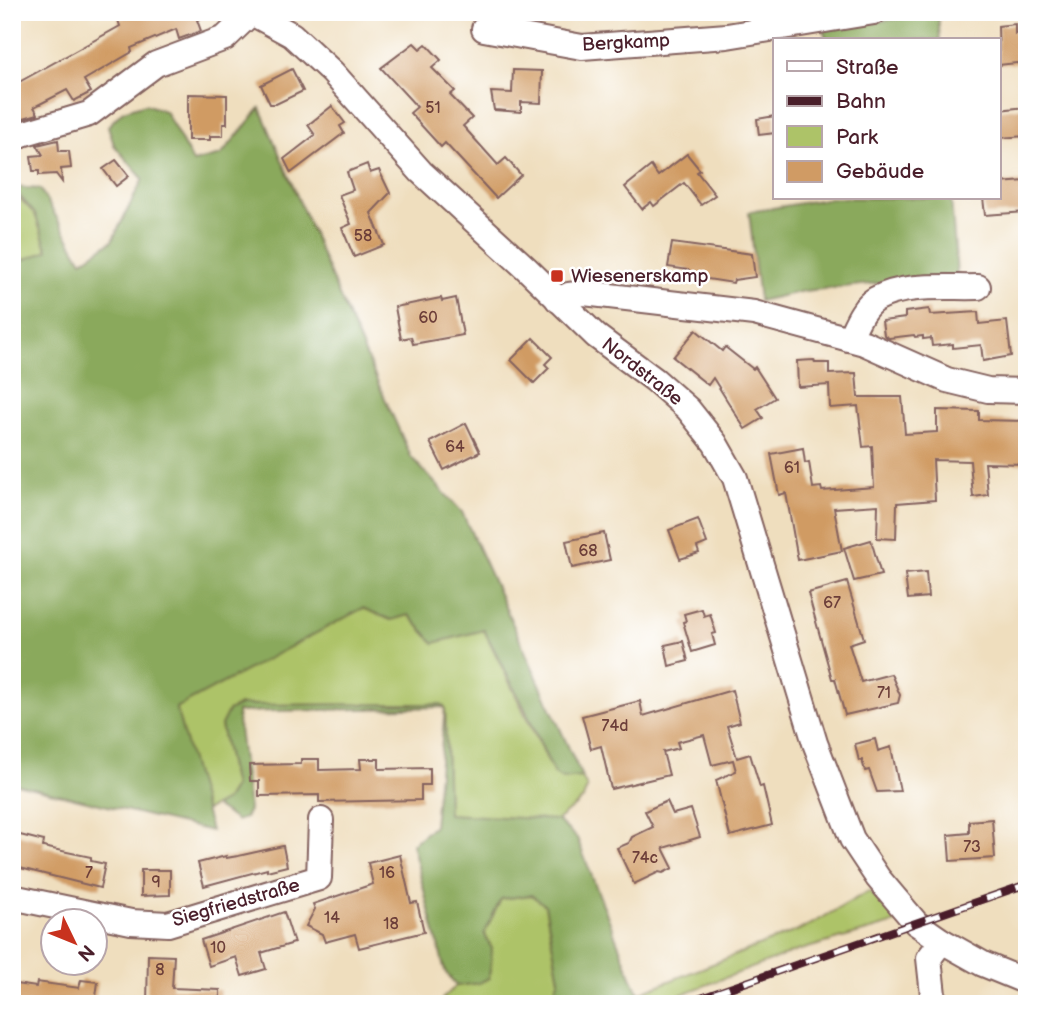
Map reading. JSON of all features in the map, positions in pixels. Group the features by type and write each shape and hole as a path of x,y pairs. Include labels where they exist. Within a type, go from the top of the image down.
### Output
{"street":[{"name":"Bergkamp","path":"484,29 582,47 728,24 874,12"},
{"path":"12,140 22,134 89,114 156,64 225,38 250,13"},
{"name":"Nordstraße","path":"250,13 292,35 332,72 421,172 596,336 655,380 688,409 715,443 736,478 815,743 852,839 878,878 916,923 942,941 992,968 1027,982"},
{"path":"849,339 860,315 875,300 903,290 978,287"},
{"path":"558,299 584,293 754,313 864,343 947,380 988,390 1027,391"},
{"name":"Siegfriedstraße","path":"12,897 131,922 168,924 319,878 321,820"},
{"path":"934,1004 929,958 942,941"}],"green space":[{"path":"938,13 940,38 826,38 824,29"},
{"path":"145,104 165,111 193,162 221,155 260,108 411,457 462,512 582,777 563,779 554,774 525,709 484,630 434,643 409,615 391,620 363,608 176,708 211,831 12,783 12,264 48,251 35,214 12,187 40,189 82,261 112,241 143,179 114,145 108,126 123,111"},
{"path":"20,199 35,214 48,252 12,264 12,202"},
{"path":"819,200 951,200 957,275 804,291 759,301 749,212"},
{"path":"363,608 391,620 409,615 434,643 484,630 554,774 563,778 582,777 587,787 583,799 557,820 453,821 448,814 445,707 441,704 240,705 221,725 234,787 226,800 205,811 156,718 158,689"},
{"path":"441,704 445,707 237,712 249,810 245,818 237,821 215,806 226,800 234,787 221,725 228,711 240,705"},
{"path":"445,707 448,814 557,820 577,838 634,984 645,1004 550,1004 559,979 545,905 531,895 501,899 484,933 492,949 489,978 479,983 456,986 445,971 412,844 434,826"},
{"path":"869,891 899,922 797,951 658,1003 645,1004 639,993 806,927"},
{"path":"531,895 545,905 559,979 550,1004 450,1004 442,999 456,986 479,983 492,949 484,933 501,899"}],"building":[{"path":"134,12 214,12 197,20 201,31 179,39 176,29 131,48 132,52 84,80 91,92 74,101 67,90 34,107 38,114 20,119 12,108 12,86 120,26 118,20"},
{"path":"1015,24 1015,34 1027,33 1027,62 1000,65 998,26"},
{"path":"414,43 420,49 426,44 441,60 432,68 455,91 450,95 472,118 463,126 498,165 506,158 521,175 496,198 445,143 441,147 410,113 417,107 381,68"},
{"path":"292,69 303,91 276,104 270,104 261,85"},
{"path":"513,70 542,71 541,103 521,102 521,112 494,110 491,92 512,93"},
{"path":"188,94 227,95 227,124 223,124 223,136 210,136 210,140 188,140"},
{"path":"332,106 345,123 340,126 344,133 291,173 284,159 315,135 308,125"},
{"path":"1027,107 1027,136 1000,138 1000,110"},
{"path":"773,116 773,133 759,135 757,119"},
{"path":"58,140 59,151 69,151 71,168 61,169 62,182 56,174 39,175 39,171 33,171 31,156 43,155 37,145"},
{"path":"687,154 715,195 701,205 684,183 654,206 651,202 642,209 625,187 651,166 658,176"},
{"path":"116,160 129,176 116,186 103,169"},
{"path":"367,164 370,173 379,170 390,193 371,213 384,245 354,257 342,228 351,224 339,195 353,190 347,172"},
{"path":"1027,181 1027,212 985,215 983,200 1000,200 1000,183"},
{"path":"672,243 752,254 755,277 734,280 733,283 688,276 689,270 668,267"},
{"path":"441,298 442,301 456,298 463,335 413,344 411,337 401,339 395,307"},
{"path":"929,309 930,315 978,312 979,324 1007,321 1011,356 983,361 981,345 953,348 953,344 932,346 931,338 923,339 923,336 889,338 884,335 882,321 905,318 905,312"},
{"path":"696,330 722,351 725,347 753,369 755,367 775,398 757,409 763,418 745,429 713,378 708,385 673,357"},
{"path":"533,338 552,357 545,364 549,368 534,383 511,360"},
{"path":"814,360 815,363 829,363 829,374 856,373 858,397 902,397 905,434 937,432 937,410 979,411 979,420 1027,421 1027,464 985,463 988,495 973,497 970,461 933,460 935,500 897,503 896,539 877,538 878,505 834,508 842,551 798,560 786,493 779,495 771,454 803,448 805,463 809,462 813,488 821,487 822,491 874,487 872,446 863,447 858,406 830,408 829,385 798,387 797,361"},
{"path":"466,423 480,452 444,470 430,442"},
{"path":"698,519 707,543 697,547 699,553 680,559 669,530"},
{"path":"604,533 610,560 572,568 566,541"},
{"path":"871,540 881,575 854,581 844,548"},
{"path":"926,572 928,597 908,599 905,574"},
{"path":"847,582 864,639 849,644 861,682 891,674 900,695 898,703 845,715 808,593"},
{"path":"702,609 704,616 710,614 716,633 712,634 715,645 692,652 683,622 686,621 684,614"},
{"path":"683,641 688,661 669,666 665,645"},
{"path":"732,690 740,722 727,726 737,758 750,754 760,787 763,786 772,825 730,836 716,780 736,771 733,760 712,765 704,735 677,742 679,748 663,752 669,775 611,789 601,746 591,749 582,716 640,701 643,716"},
{"path":"875,739 878,751 891,747 900,791 877,792 869,770 865,771 862,760 859,761 855,744"},
{"path":"301,759 319,759 319,770 361,769 360,759 379,759 379,769 430,768 430,785 421,785 421,800 319,802 319,795 259,796 259,781 250,781 249,765 301,764"},
{"path":"667,801 673,814 691,809 700,837 663,848 673,868 634,884 617,848 653,827 645,811"},
{"path":"992,819 995,858 950,861 948,835 969,833 969,821"},
{"path":"16,834 44,841 43,847 91,857 91,861 105,864 100,888 12,866 12,840"},
{"path":"283,846 287,866 204,886 198,863"},
{"path":"400,855 411,903 417,902 424,932 359,948 355,934 325,942 322,934 306,926 315,909 313,904 373,884 368,863"},
{"path":"141,870 170,870 170,895 141,896"},
{"path":"284,912 294,943 261,953 266,969 242,976 236,957 209,966 201,940"},
{"path":"148,955 174,956 172,988 220,990 220,1004 147,1004"},
{"path":"81,980 98,982 95,1004 56,1001 56,1004 13,1004 15,984 36,987 37,982 79,988"}],"railway":[{"path":"684,1004 1027,884"}],"place":[{"name":"Wiesenerskamp","path":"557,276"}]}
